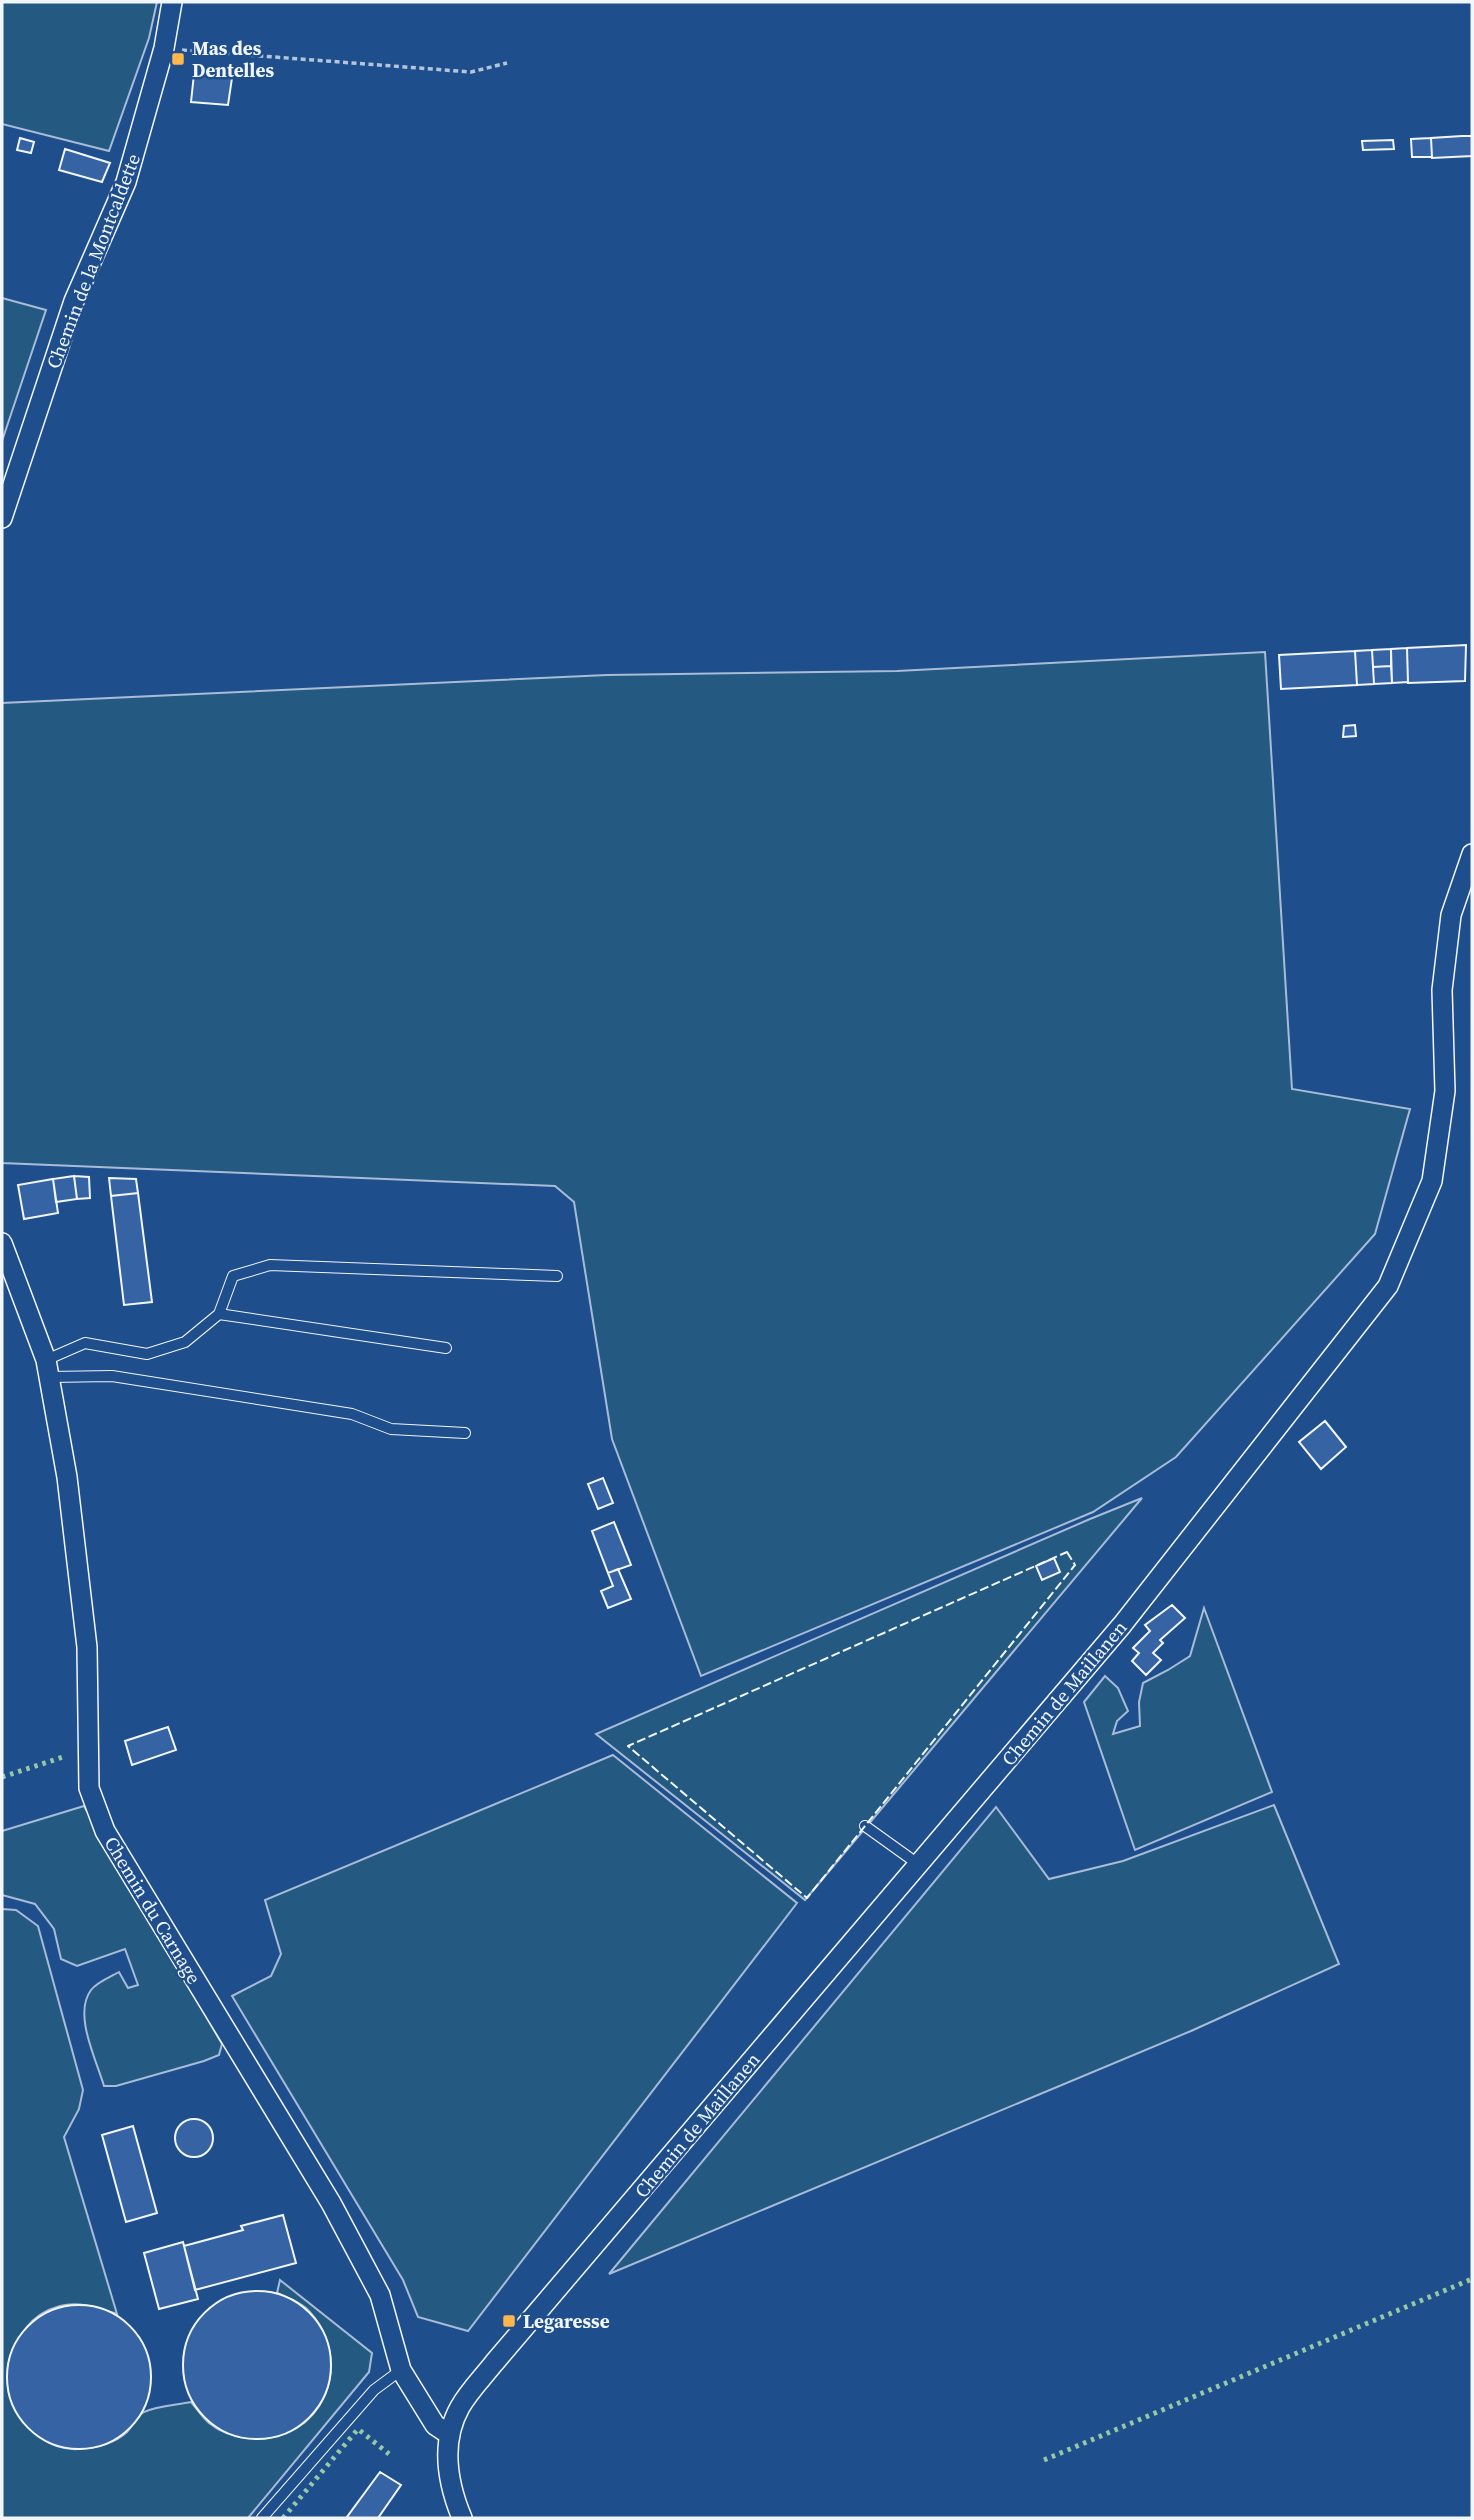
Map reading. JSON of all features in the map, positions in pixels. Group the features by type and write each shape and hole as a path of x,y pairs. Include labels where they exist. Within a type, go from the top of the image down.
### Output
{"street":[{"name":"Chemin de la Montcaldette","path":"2,518 74,301 126,182 164,48 172,2"},
{"name":"Chemin de Maillanen","path":"450,2435 460,2407 494,2363 1122,1625 1388,1286 1432,1181 1445,1091 1442,990 1449,928 1472,854"},
{"name":"Chemin du Carnage","path":"2,1243 47,1368 67,1477 86,1647 89,1788 105,1831 331,2203 380,2295 401,2370 435,2425 450,2435"},
{"path":"450,2435 446,2463 451,2491 462,2518"}],"lane":[{"path":"47,1368 85,1343 148,1354 185,1342 219,1314 233,1276 270,1265 557,1276"},
{"path":"219,1314 446,1348"},
{"path":"47,1368 352,1414 391,1429 465,1433"},
{"path":"866,1826 918,1864"},
{"path":"262,2518 374,2390 401,2370"}],"path":[{"path":"164,48 471,72 507,63"}],"shaded area":[{"path":"2,2 157,2 149,38 109,151 2,124"},
{"path":"2,298 46,310 2,441"},
{"path":"1265,652 1292,1089 1410,1109 1375,1234 1176,1457 1093,1512 701,1676 612,1439 574,1202 555,1186 2,1163 2,703 607,675 897,671"},
{"path":"1142,1498 805,1900 596,1734 1090,1519"},
{"path":"1204,1608 1272,1792 1135,1850 1084,1702 1105,1676 1118,1688 1128,1711 1117,1721 1113,1734 1140,1726 1139,1702 1143,1683 1190,1656"},
{"path":"613,1755 797,1903 468,2331 418,2317 403,2280 232,1996 271,1976 281,1954 265,1900"},
{"path":"1274,1805 1339,1964 1191,2031 609,2274 996,1807 1049,1879 1123,1861"},
{"path":"84,1806 222,2044 219,2055 116,2086 104,2086 88,2037 84,2011 91,1990 119,1972 128,1988 138,1985 125,1949 77,1966 61,1959 54,1929 35,1904 2,1895 2,1831"},
{"path":"2,1909 16,1910 38,1926 83,2090 79,2109 64,2137 117,2314 75,2304 60,2306 40,2315 26,2328 17,2345 12,2364 12,2384 26,2421 38,2436 67,2449 98,2446 122,2436 144,2412 191,2402 209,2423 233,2435 249,2438 275,2437 296,2428 313,2414 325,2395 330,2374 329,2351 322,2329 306,2308 277,2293 280,2280 372,2353 369,2372 248,2518 2,2518"}],"building":[{"path":"194,74 232,78 228,105 191,102"},
{"path":"1472,136 1472,156 1432,158 1431,138"},
{"path":"20,138 34,142 31,153 17,150"},
{"path":"1431,138 1432,157 1412,157 1411,139"},
{"path":"1393,140 1394,149 1363,150 1362,141"},
{"path":"65,149 110,163 102,182 59,170"},
{"path":"1466,645 1465,681 1408,683 1407,648"},
{"path":"1407,648 1408,682 1392,683 1391,649"},
{"path":"1391,649 1391,666 1373,667 1372,650"},
{"path":"1372,650 1374,684 1357,685 1355,651"},
{"path":"1355,651 1357,685 1281,689 1279,655"},
{"path":"1391,666 1392,683 1374,684 1373,667"},
{"path":"1355,725 1356,736 1343,737 1344,726"},
{"path":"74,1176 89,1177 90,1198 77,1199"},
{"path":"74,1176 77,1199 56,1202 53,1179"},
{"path":"109,1178 136,1179 138,1193 111,1196"},
{"path":"53,1179 58,1213 24,1219 18,1185"},
{"path":"138,1193 152,1302 124,1305 111,1196"},
{"path":"1325,1421 1346,1447 1321,1469 1299,1442"},
{"path":"603,1478 613,1503 598,1509 588,1484"},
{"path":"614,1522 631,1565 608,1573 592,1531"},
{"path":"1054,1558 1060,1572 1042,1580 1036,1566"},
{"path":"618,1569 631,1599 608,1608 601,1591 613,1586 608,1573"},
{"path":"1172,1605 1185,1618 1160,1640 1163,1643 1153,1653 1161,1660 1146,1675 1132,1661 1139,1653 1133,1648 1150,1631 1145,1625"},
{"path":"168,1727 176,1750 132,1765 125,1741"},
{"path":"194,2119 208,2124 213,2138 208,2152 194,2157 180,2152 175,2138 180,2124"},
{"path":"133,2126 157,2213 126,2222 102,2135"},
{"path":"283,2215 296,2263 195,2290 184,2246 243,2230 241,2226"},
{"path":"183,2242 198,2299 159,2309 144,2253"},
{"path":"257,2291 285,2296 309,2313 326,2337 331,2365 326,2393 309,2417 285,2434 257,2439 229,2434 205,2417 188,2393 183,2365 188,2337 205,2313 229,2296"},
{"path":"79,2305 107,2310 130,2326 146,2349 151,2377 146,2405 130,2428 107,2444 79,2449 51,2444 28,2428 12,2405 7,2377 12,2349 28,2326 51,2310"},
{"path":"380,2472 401,2485 378,2518 347,2517"}],"hedge":[{"path":"2,1777 63,1757"},
{"path":"1044,2460 1472,2279"},
{"path":"283,2518 358,2429 389,2454"}],"fence":[{"path":"1067,1552 1075,1565 807,1898 628,1746 1067,1552"}],"place":[{"name":"Mas des Dentelles","path":"178,59"},
{"name":"Legaresse","path":"509,2321"}]}
